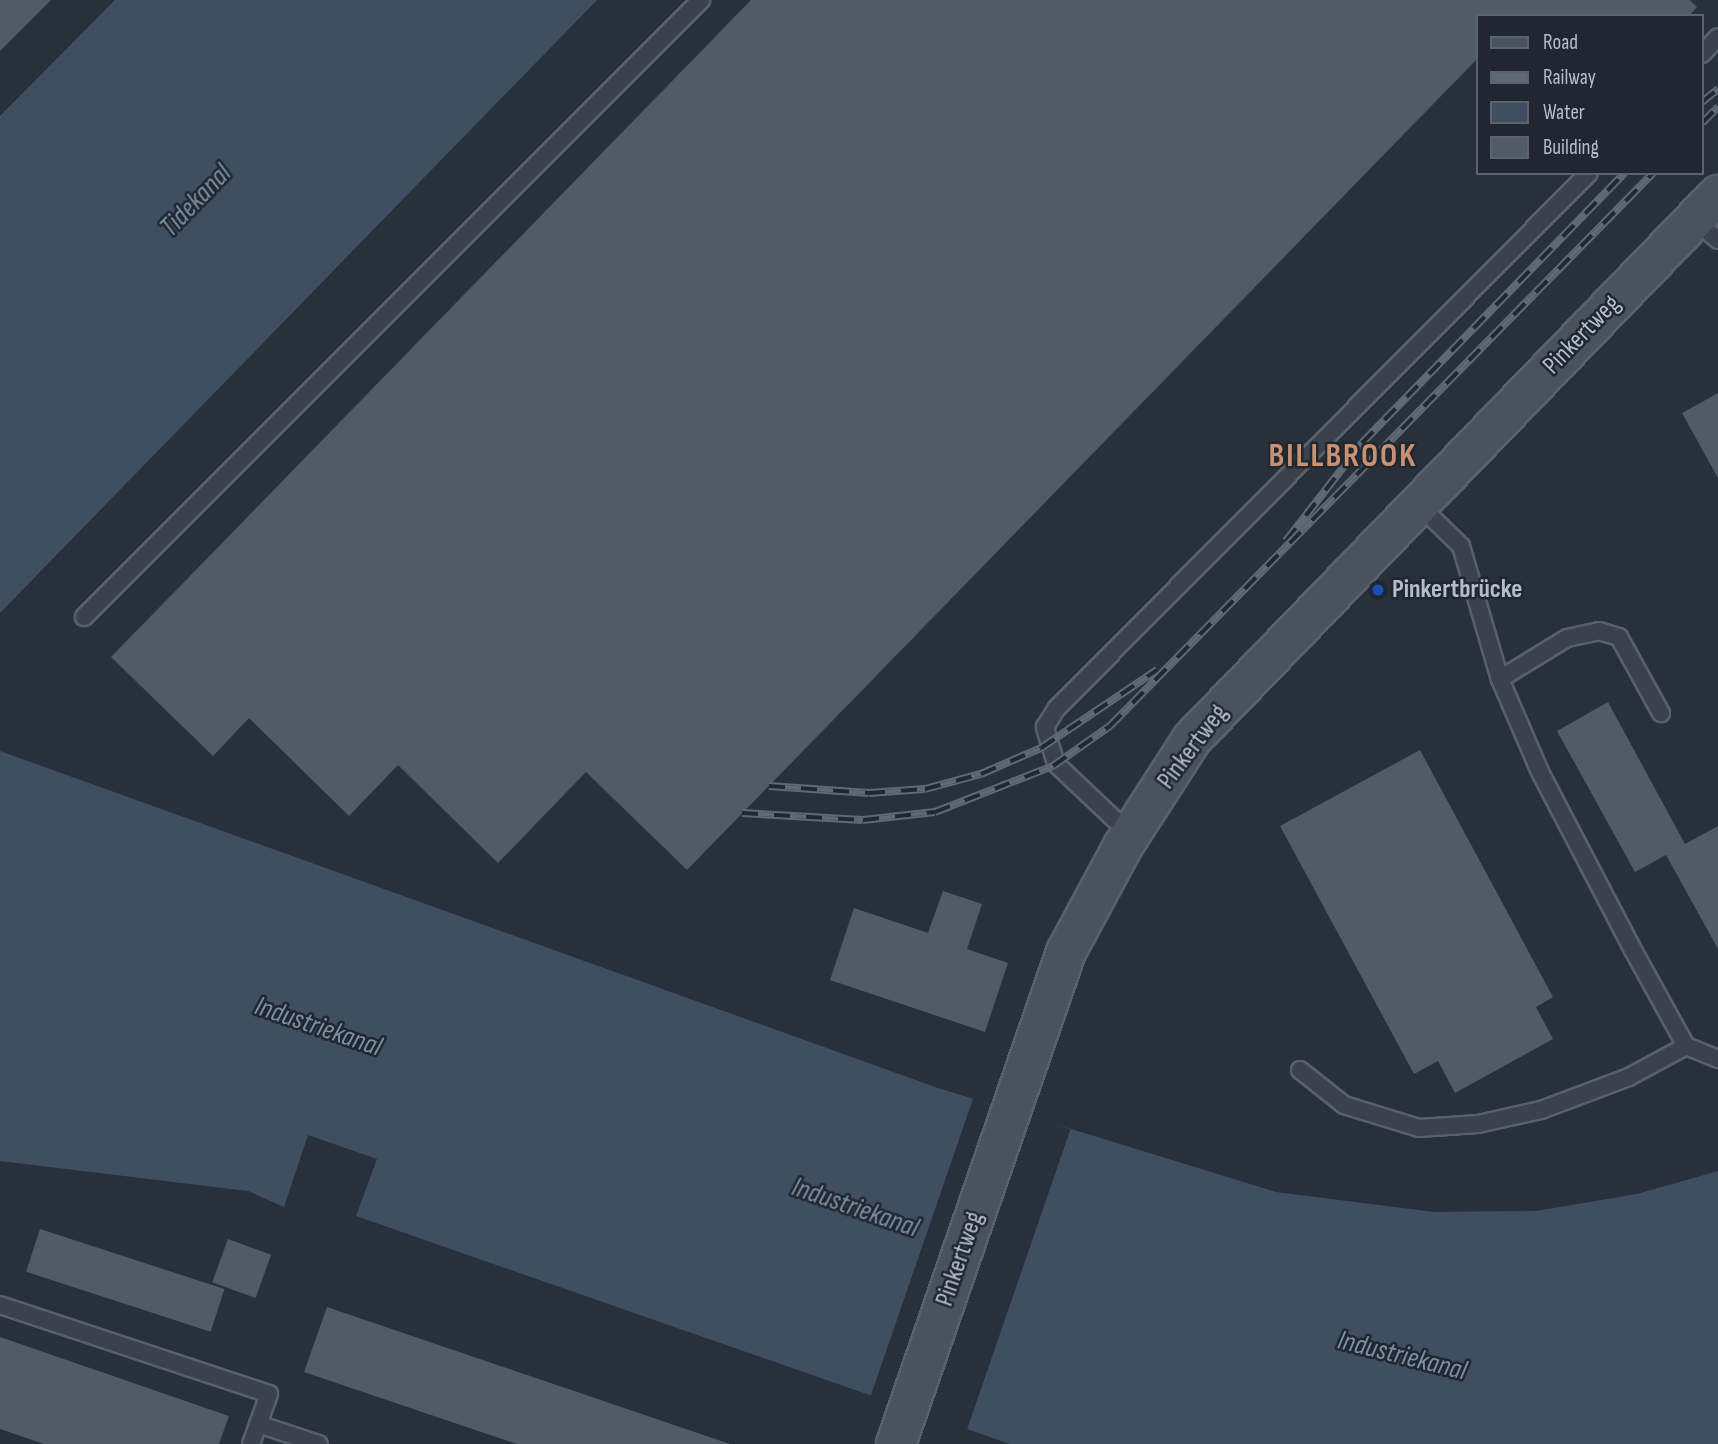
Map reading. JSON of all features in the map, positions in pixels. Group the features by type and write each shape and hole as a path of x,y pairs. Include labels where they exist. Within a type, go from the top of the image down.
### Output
{"street":[{"name":"Pinkertweg","path":"896,1444 1066,952 1130,834 1206,723 1418,503 1710,218"}],"lane":[{"path":"84,617 701,0"},
{"path":"1704,52 1718,37"},
{"path":"1130,834 1056,764 1045,727 1057,708 1587,175"},
{"path":"1418,503 1461,546 1500,679 1539,772 1686,1046 1718,1059"},
{"path":"1500,679 1567,638 1599,631 1619,636 1661,713"},
{"path":"1300,1070 1344,1105 1419,1128 1478,1124 1541,1110 1629,1077 1686,1046"},
{"path":"0,1305 269,1394 251,1444"},
{"path":"258,1424 319,1444"}],"water":[{"name":"Tidekanal","path":"115,0 597,0 0,613 0,116"},
{"name":"Industriekanal","path":"0,751 938,1088 1276,1192 1434,1212 1536,1211 1637,1194 1718,1171 1718,1444 1010,1444 356,1216 377,1159 308,1135 284,1207 248,1191 0,1161"}],"pier":[{"path":"974,1096 1070,1129 967,1431 870,1398"}],"building":[{"path":"0,0 51,0 0,51"},
{"path":"751,0 1690,0 1697,7 1691,14 1476,14 1476,60 687,870 586,772 498,863 398,765 349,816 249,718 213,756 111,657"},
{"path":"1718,393 1718,478 1682,413"},
{"path":"1608,702 1685,844 1718,826 1718,949 1666,855 1635,872 1557,731"},
{"path":"1420,750 1553,997 1536,1007 1553,1039 1455,1093 1438,1061 1414,1074 1280,826"},
{"path":"943,891 982,904 967,949 1008,963 985,1032 830,980 854,908 928,933"},
{"path":"40,1229 225,1289 211,1332 26,1272"},
{"path":"228,1239 271,1255 255,1298 212,1282"},
{"path":"327,1307 730,1444 517,1444 304,1372"},
{"path":"0,1337 229,1416 219,1444 44,1444 0,1429"}],"railway":[{"path":"1704,100 1718,89"},
{"path":"1704,121 1718,107"},
{"path":"1286,541 1362,443 1623,175"},
{"path":"742,813 863,820 935,812 1053,766 1110,726 1651,175"},
{"path":"769,786 869,793 925,789 981,774 1041,748 1157,670"}],"place":[{"name":"Pinkertbrücke","path":"1378,590"}],"district":[{"name":"BILLBROOK","path":"1343,457"}]}
